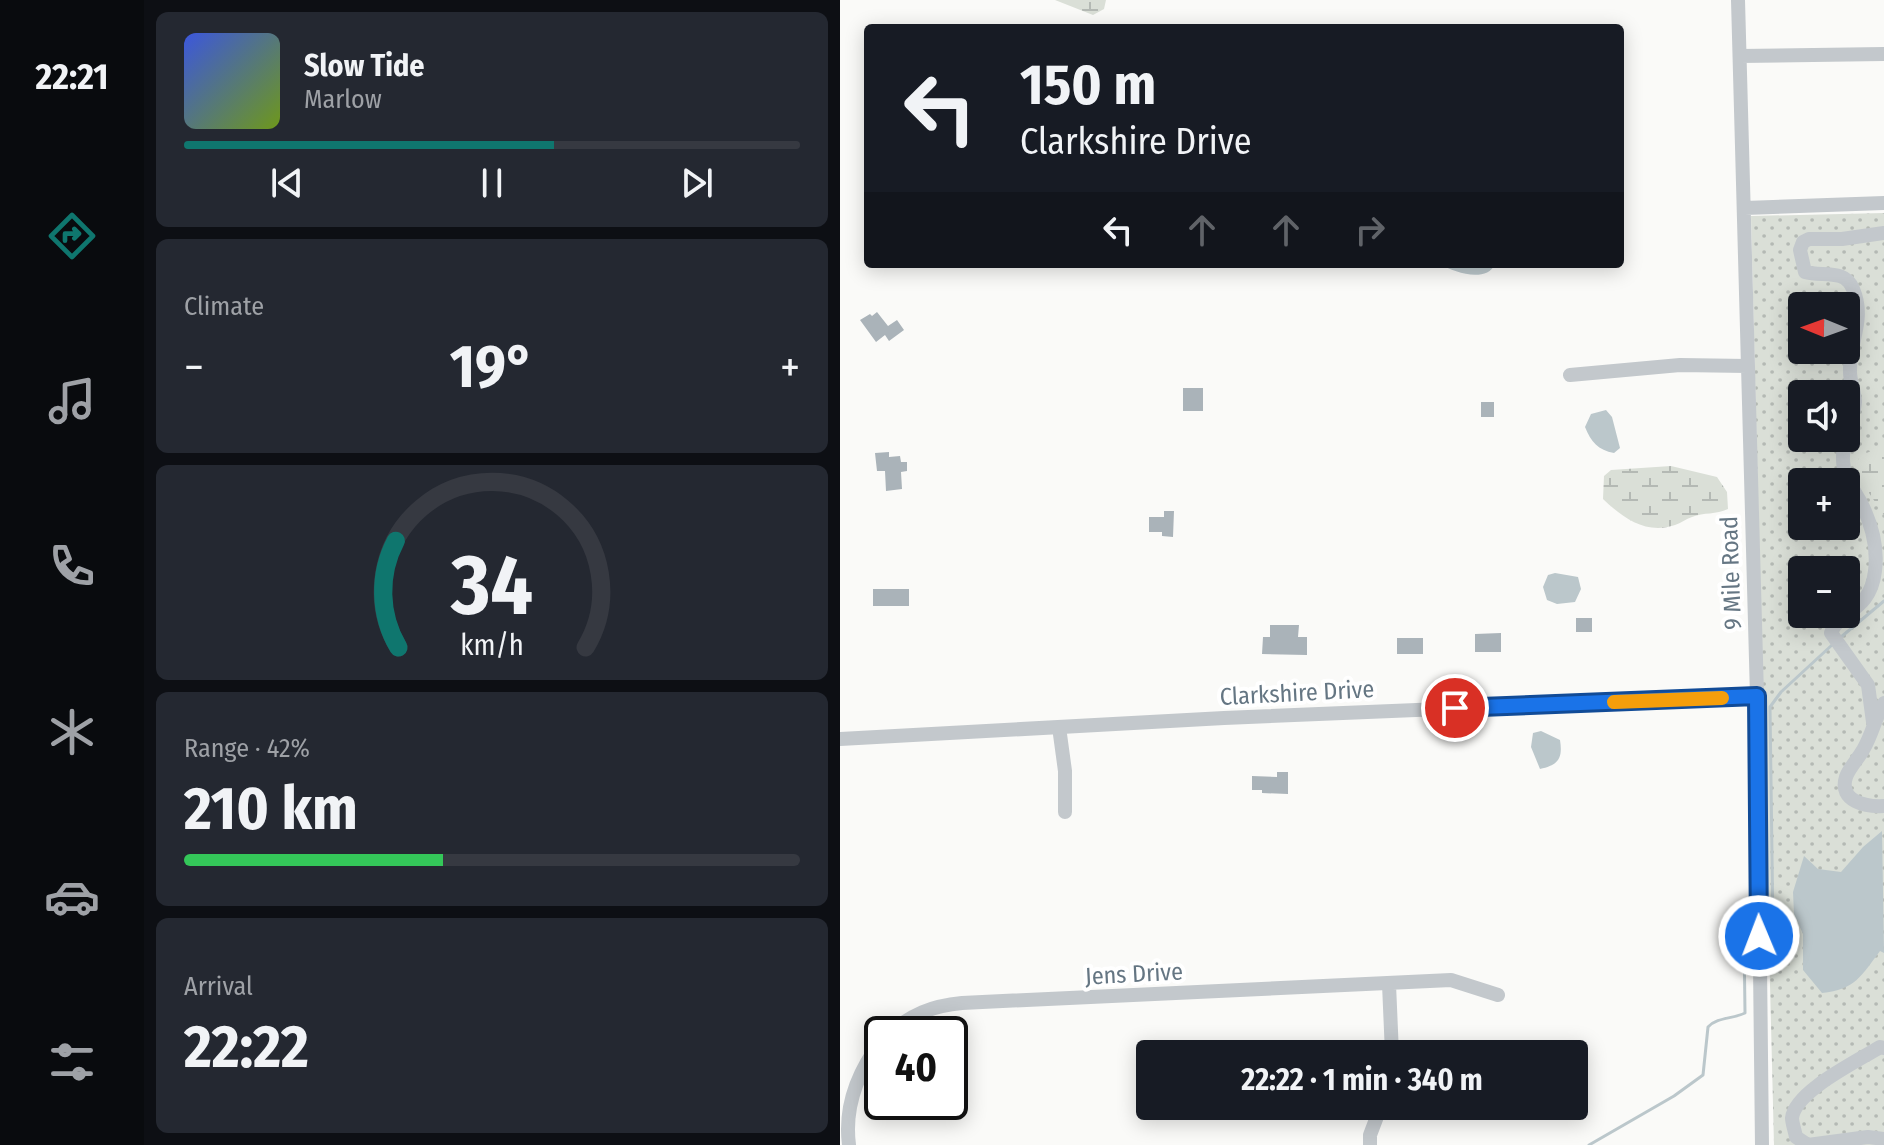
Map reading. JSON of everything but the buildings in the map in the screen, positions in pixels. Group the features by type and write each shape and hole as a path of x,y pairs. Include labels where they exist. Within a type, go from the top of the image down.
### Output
{"street":[{"name":"9 Mile Road","path":"1738,0 1757,696 1762,1145"},
{"path":"1740,56 1884,54"},
{"path":"1745,208 1884,203"},
{"path":"1873,722 1868,685 1831,633 1833,627 1863,603 1871,590 1875,571 1875,547 1870,522 1843,468 1855,400 1850,373 1860,311 1852,285 1845,277 1805,272 1800,250 1803,242 1809,239 1842,239 1884,233"},
{"path":"1570,375 1680,365 1747,366"},
{"name":"Clarkshire Drive","path":"840,739 1757,696"},
{"path":"1884,703 1873,722 1865,748 1846,776 1845,787 1851,798 1863,806 1884,806"},
{"path":"1059,727 1065,771 1065,812"},
{"name":"Jens Drive","path":"914,1016 950,1004 1451,980 1498,995"},
{"path":"1389,984 1391,1040"},
{"path":"1884,1048 1880,1047 1810,1091 1797,1104 1792,1118 1796,1137 1808,1145 1868,1137 1884,1139"},
{"path":"849,1145 851,1100 864,1069"},
{"path":"1370,1145 1376,1120"}],"green space":[{"path":"1055,0 1106,0 1104,9 1093,15"},
{"path":"1884,213 1884,1145 1774,1145 1751,216"},
{"path":"1884,448 1884,515 1860,480 1860,468 1854,468 1868,452"},
{"path":"1671,466 1717,477 1727,492 1728,509 1696,515 1664,528 1654,528 1627,518 1603,499 1604,476 1611,470"}],"shaded area":[{"path":"1450,268 1492,268 1478,275"},
{"path":"1606,410 1612,417 1620,448 1614,453 1596,444 1585,427 1591,414"},
{"path":"1555,573 1578,577 1581,589 1575,602 1557,604 1547,600 1543,587 1548,575"},
{"path":"1541,731 1560,740 1561,752 1555,763 1540,769 1531,747 1533,733"},
{"path":"1882,831 1884,953 1880,951 1850,985 1822,993 1803,970 1803,934 1794,914 1793,892 1804,856 1818,869 1841,872"}],"waterway":[{"path":"1841,637 1884,601"},
{"path":"1771,931 1770,707 1781,692 1832,645"},
{"path":"1589,1145 1674,1096 1703,1075 1708,1027 1716,1021 1745,1013 1744,936 1747,932"}],"slow traffic":[{"path":"1614,702 1722,698"}],"route":[{"path":"1455,708 1757,696 1759,936"}]}
